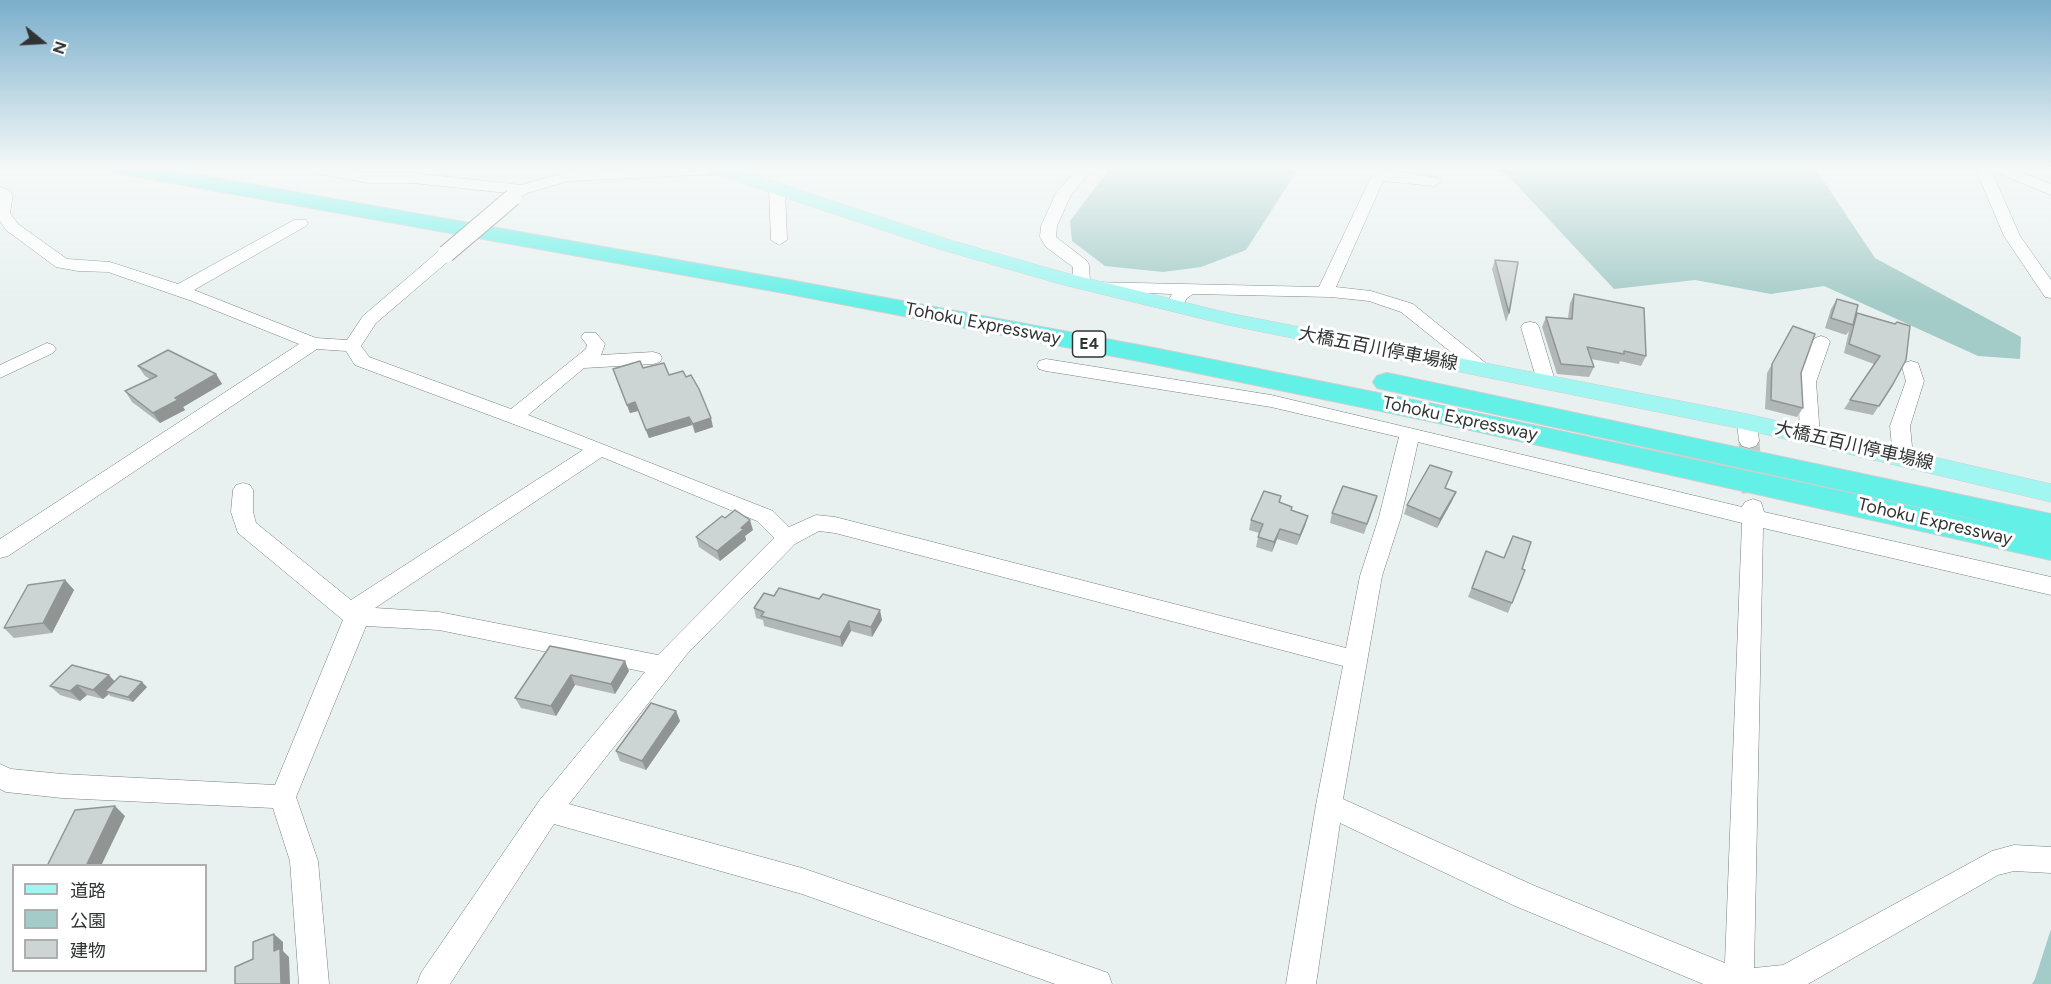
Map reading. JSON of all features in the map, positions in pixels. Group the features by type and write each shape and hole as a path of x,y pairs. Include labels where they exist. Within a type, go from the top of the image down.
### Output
{"highway":[{"name":"Tohoku Expressway","path":"380,214 784,286 1161,358 1448,416 2051,548"},
{"name":"Tohoku Expressway","path":"479,214 783,267 1199,345 1486,402 2051,525"}],"main road":[{"name":"大橋五百川停車場線","path":"851,214 929,240 1087,285 1228,320 1546,381 1748,431 1810,436 2051,493"}],"street":[{"path":"3,214 12,227 62,263 110,267 179,291 313,344 352,346"},
{"path":"352,346 369,321 494,214"},
{"path":"778,214 779,240"},
{"path":"1054,214 1049,226 1048,237 1052,244 1081,265 1087,285 1325,292 1371,296 1407,309 1484,369"},
{"path":"1325,292 1361,214"},
{"path":"2002,214 2012,236 2051,293"},
{"path":"179,291 300,223"},
{"path":"1174,306 1180,295 1189,289"},
{"path":"1530,327 1546,381"},
{"path":"513,417 594,351 596,344 590,337"},
{"path":"1810,436 1807,382 1821,342"},
{"path":"0,550 313,344"},
{"path":"352,346 362,361 600,449 765,516 787,538"},
{"path":"0,372 47,349"},
{"path":"579,364 587,361 652,358"},
{"path":"1046,365 1271,401 1753,511 2051,586"},
{"path":"1904,457 1900,426 1916,381 1911,367"},
{"path":"1301,984 1329,805 1371,576 1390,517 1410,433"},
{"path":"353,614 600,449"},
{"path":"243,490 242,512 246,527 353,614 439,621 664,666"},
{"path":"1739,984 1753,511"},
{"path":"432,984 548,810 679,647 787,538 800,529 816,523 835,525 1356,660"},
{"path":"314,984 304,861 283,797 355,623 353,614"},
{"path":"2,781 283,797"},
{"path":"1329,805 1525,896 1739,984 1786,980 1992,864 2014,858 2051,860"},
{"path":"548,810 802,881 1097,984"}],"green space":[{"path":"1075,214 1269,214 1246,250 1201,267 1163,272 1105,266 1072,241 1070,221"},
{"path":"1544,214 1846,214 1875,258 2021,337 2020,359 1978,356 1824,286 1771,294 1695,280 1614,289"},
{"path":"2051,929 2051,984 2032,984 2035,979"}],"building":[{"path":"1495,260 1518,262 1509,313"},
{"path":"1574,294 1644,308 1646,356 1587,347 1594,367 1561,364 1546,317 1572,319"},
{"path":"1837,299 1858,305 1853,325 1831,318"},
{"path":"1857,313 1910,326 1906,360 1879,406 1850,400 1880,356 1849,344"},
{"path":"1793,326 1815,334 1801,373 1803,408 1771,400 1772,364"},
{"path":"168,350 216,374 175,398 178,400 153,413 125,391 157,376 138,366"},
{"path":"640,361 643,368 664,363 669,375 683,371 686,377 691,375 711,418 693,424 689,417 646,430 635,402 627,405 613,369"},
{"path":"1430,465 1452,472 1445,488 1456,492 1440,519 1407,505"},
{"path":"1343,486 1377,496 1367,524 1332,513"},
{"path":"1264,491 1281,496 1279,502 1292,507 1291,510 1308,516 1300,535 1280,529 1274,542 1258,537 1263,524 1251,520"},
{"path":"735,510 750,520 741,528 744,529 717,551 696,537 722,516 725,518"},
{"path":"1513,536 1531,542 1522,569 1525,570 1512,603 1472,588 1486,551 1504,558"},
{"path":"65,580 43,623 4,628 28,585"},
{"path":"779,588 819,599 823,594 880,610 871,627 849,621 840,637 761,616 764,612 754,608 764,593 774,596"},
{"path":"550,646 625,661 611,684 571,675 551,706 515,698"},
{"path":"72,665 109,675 93,690 77,685 70,691 50,686"},
{"path":"120,676 142,682 128,697 105,691"},
{"path":"651,703 676,711 642,761 616,751"},
{"path":"115,806 87,864 48,864 75,810"},
{"path":"274,934 274,951 280,948 281,984 235,984 235,967 253,959 253,942"}],"tunnel":[{"path":"1749,441 1753,503"}]}
